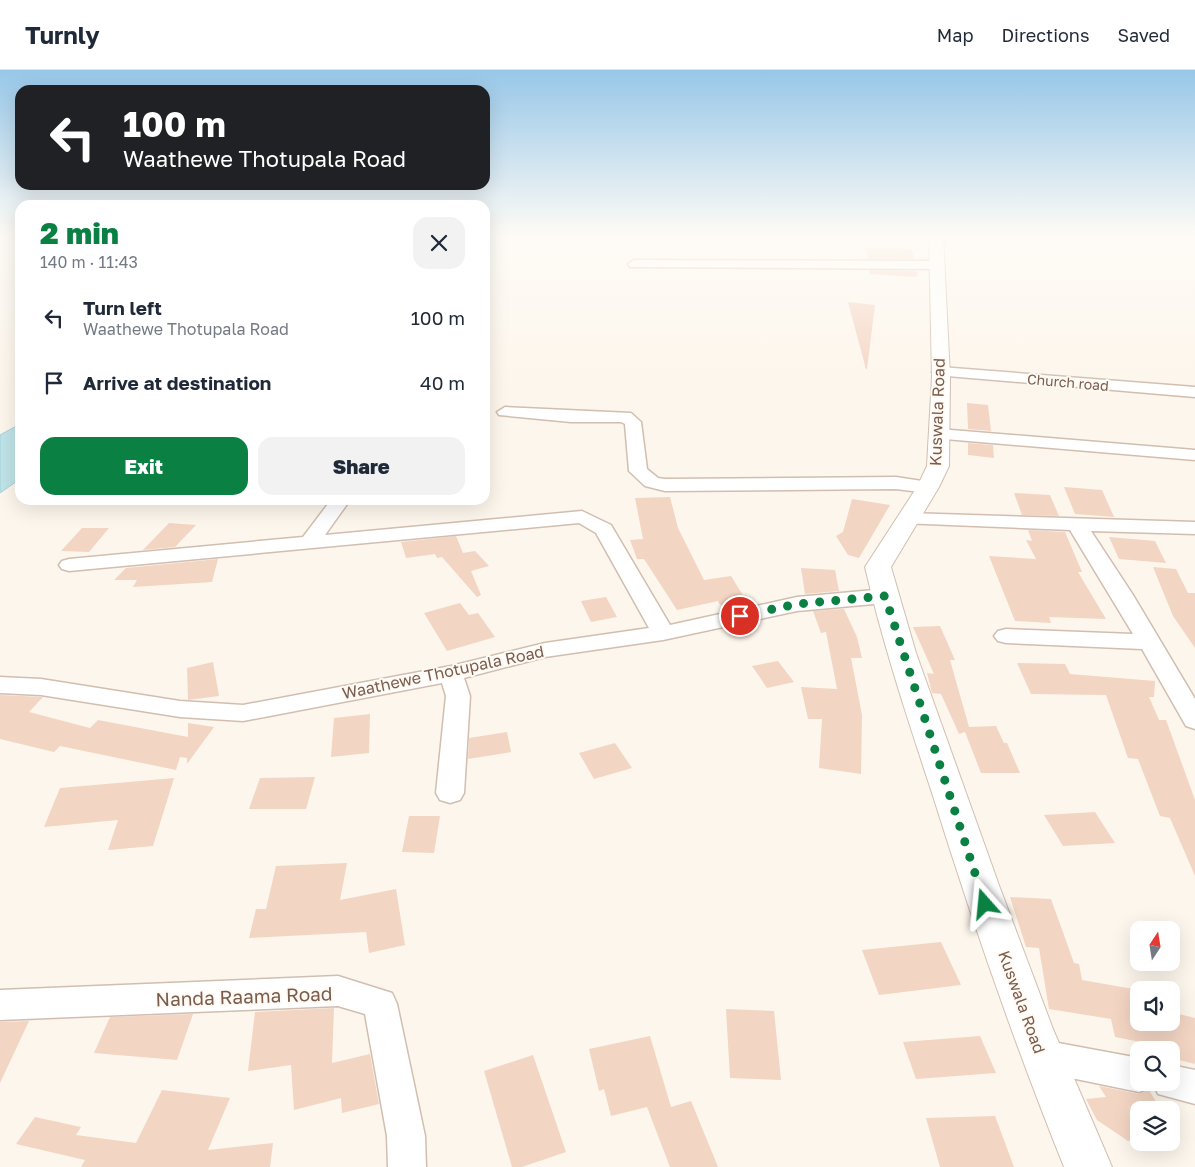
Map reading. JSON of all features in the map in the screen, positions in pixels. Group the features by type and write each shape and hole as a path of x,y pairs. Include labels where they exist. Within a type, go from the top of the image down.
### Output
{"street":[{"name":"Kuswala Road","path":"938,286 940,372 938,466 928,487 878,567 885,596 985,904 1042,1056 1088,1167"},
{"name":"Church road","path":"940,372 1195,392"},
{"path":"505,412 625,417 633,422 638,471 652,482 665,485 896,483 928,487"},
{"path":"939,434 1195,455"},
{"path":"310,542 337,505"},
{"path":"69,565 582,517 604,529 663,633"},
{"path":"908,519 1195,528"},
{"path":"1077,525 1195,720"},
{"name":"Waathewe Thotupala Road","path":"0,685 41,687 180,710 242,713 451,674 545,650 663,633 797,604 885,596"},
{"path":"1006,636 1149,642"},
{"path":"450,793 458,696 451,674"},
{"name":"Nanda Raama Road","path":"0,1005 338,991 380,1004 406,1136 408,1167"},
{"path":"1042,1056 1130,1073"},
{"path":"1180,1084 1195,1086"}],"water":[{"path":"15,427 15,482 0,493 0,435"}],"building":[{"path":"848,302 875,305 867,369 866,369"},
{"path":"967,403 988,405 991,431 968,429"},
{"path":"968,443 993,445 994,458 968,455"},
{"path":"1064,487 1102,490 1114,517 1075,514"},
{"path":"1014,493 1050,495 1059,516 1022,515"},
{"path":"670,497 678,528 704,580 731,576 747,602 720,605 718,601 677,610 644,559 637,559 630,540 643,539 635,498"},
{"path":"852,499 890,505 859,558 848,555 836,536 843,532"},
{"path":"169,523 196,525 175,547 143,550"},
{"path":"82,528 109,528 89,552 61,551"},
{"path":"1028,530 1065,532 1082,572 1078,572 1106,619 1049,617 1051,623 1015,621 989,556 1036,559 1026,540 1032,541"},
{"path":"456,536 463,553 475,551 489,566 471,571 481,595 477,597 442,557 437,558 435,554 406,558 401,542"},
{"path":"1109,537 1155,541 1166,563 1119,559"},
{"path":"218,559 212,582 133,587 137,580 114,580 126,568"},
{"path":"1153,567 1176,569 1188,593 1195,593 1195,648 1173,616"},
{"path":"801,568 835,570 839,591 805,594"},
{"path":"606,597 617,617 591,622 581,601"},
{"path":"460,603 469,615 478,613 495,637 447,651 424,613"},
{"path":"844,609 857,637 862,658 851,658 862,715 861,774 819,768 822,719 808,719 801,687 837,689 826,632 821,633 813,611"},
{"path":"940,626 955,660 950,660 969,727 996,726 1004,743 1007,743 1020,773 981,773 965,732 959,734 941,694 932,693 927,673 934,674 913,627"},
{"path":"778,661 794,682 767,688 752,666"},
{"path":"213,662 219,696 188,700 187,668"},
{"path":"1017,663 1065,664 1070,674 1155,681 1154,697 1149,697 1159,720 1166,720 1195,800 1195,876 1170,818 1160,816 1138,759 1128,758 1106,695 1031,694"},
{"path":"0,695 43,697 29,712 90,728 98,720 188,737 188,723 214,727 187,764 187,758 180,757 176,770 60,746 54,752 0,739"},
{"path":"370,714 369,753 331,757 334,718"},
{"path":"507,732 511,752 468,759 469,738"},
{"path":"615,743 632,768 594,779 579,753"},
{"path":"315,777 306,809 249,809 260,778"},
{"path":"174,778 153,846 108,850 118,820 44,827 60,788"},
{"path":"1095,812 1115,843 1063,846 1044,815"},
{"path":"409,816 440,816 434,853 402,852"},
{"path":"347,863 340,900 396,889 405,945 369,953 366,932 249,938 256,909 266,909 276,866"},
{"path":"1010,897 1051,899 1074,963 1079,964 1082,980 1130,988 1130,1031 1180,1031 1180,1014 1195,1018 1195,1064 1180,1060 1180,1041 1135,1041 1115,1037 1111,1019 1049,1009 1039,948 1026,947"},
{"path":"941,942 961,985 879,995 862,950"},
{"path":"334,1008 332,1063 370,1054 379,1104 342,1113 341,1098 294,1110 291,1065 248,1071 255,1012"},
{"path":"726,1009 774,1011 781,1080 730,1078"},
{"path":"193,1014 177,1060 94,1053 110,1017"},
{"path":"29,1021 0,1083 0,1022"},
{"path":"650,1036 671,1107 691,1101 718,1167 670,1167 647,1107 611,1116 604,1089 599,1091 589,1049"},
{"path":"980,1036 996,1073 916,1079 903,1042"},
{"path":"533,1055 566,1152 522,1167 512,1167 484,1071"},
{"path":"1099,1086 1139,1094 1150,1091 1156,1101 1130,1101 1130,1141 1097,1120 1086,1099 1106,1097"},
{"path":"162,1090 230,1098 208,1150 273,1143 270,1167 81,1167 85,1160 16,1144 35,1117 81,1127 76,1135 136,1143"},
{"path":"995,1116 1014,1167 940,1167 926,1118"}],"route":[{"path":"740,616 797,604 885,596 900,649 985,904"}]}
